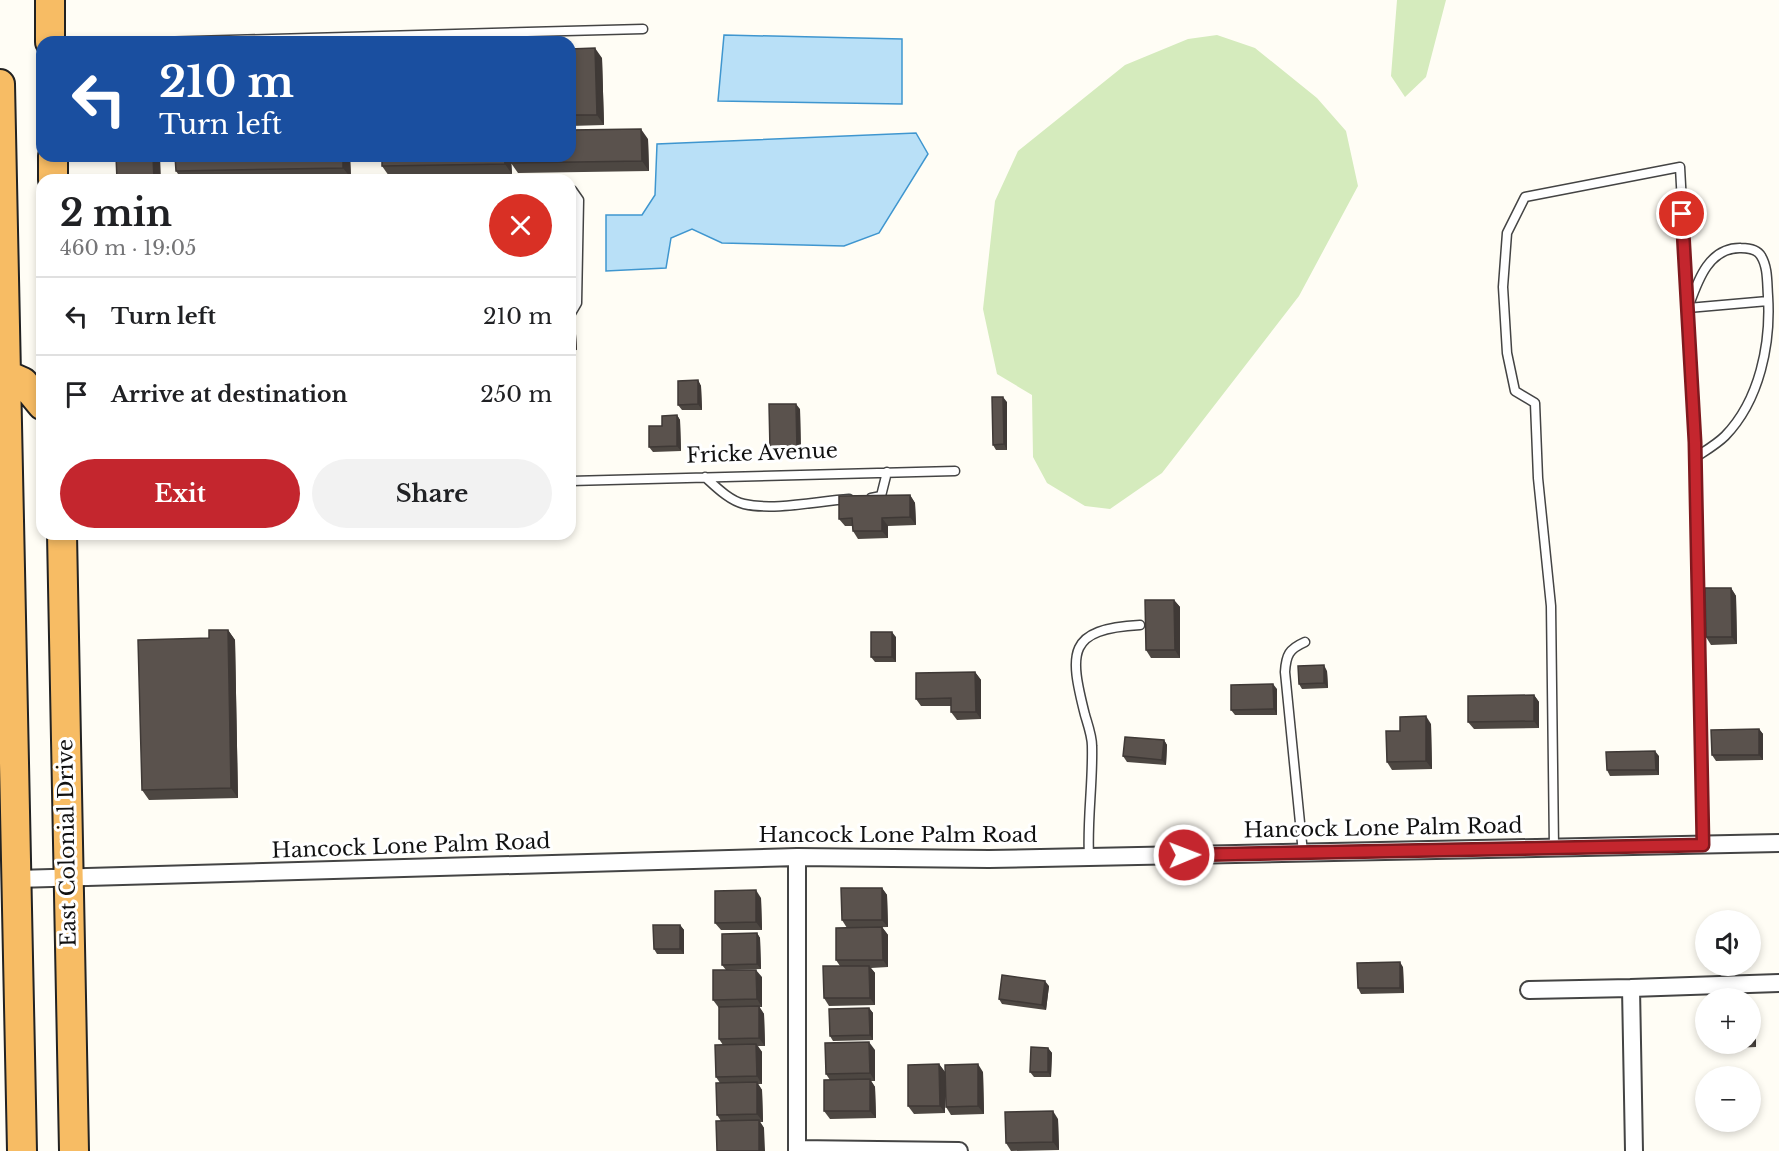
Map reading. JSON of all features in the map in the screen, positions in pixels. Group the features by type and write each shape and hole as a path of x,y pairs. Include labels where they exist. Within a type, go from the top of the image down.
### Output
{"highway":[{"path":"50,0 50,36"},
{"path":"0,84 3,374 22,1151"},
{"path":"3,374 23,382 36,398"},
{"name":"East Colonial Drive","path":"62,540 74,1151"}],"street":[{"name":"Hancock Lone Palm Road","path":"16,879 797,857 989,859 1779,843"},
{"path":"797,857 797,1150 959,1151"},
{"path":"1529,990 1779,983"},
{"path":"1631,988 1634,1151"}],"lane":[{"path":"489,36 643,29"},
{"path":"1554,848 1551,606 1538,478 1535,403 1515,391 1508,353 1503,287 1507,233 1526,197 1680,167 1696,457 1703,845"},
{"path":"576,196 579,200 576,226"},
{"path":"1688,308 1705,266 1719,255 1735,248 1752,248 1761,254 1766,271 1768,336 1754,389 1735,424 1724,437 1696,457"},
{"path":"576,283 576,305"},
{"path":"1688,308 1768,301"},
{"name":"Fricke Avenue","path":"576,481 955,471"},
{"path":"705,477 721,491 743,504 785,505 881,496 888,472"},
{"path":"1089,856 1087,824 1093,744 1079,691 1075,661 1082,642 1095,632 1113,627 1140,625"},
{"path":"1303,853 1285,672 1286,658 1291,648 1305,642"}],"green space":[{"path":"1397,0 1446,0 1426,77 1405,97 1391,76"},
{"path":"1217,35 1255,48 1317,98 1346,131 1358,186 1299,296 1162,473 1110,509 1085,506 1047,483 1033,457 1032,395 997,374 983,309 995,201 1018,151 1125,65 1188,39"}],"water":[{"path":"724,35 902,39 902,104 718,101"},
{"path":"916,133 928,154 879,233 844,246 722,243 692,229 671,238 666,268 606,271 606,215 642,215 655,195 657,144"}],"building":[{"path":"595,48 597,115 576,115 576,49"},
{"path":"641,129 642,161 511,163 576,162 576,130"},
{"path":"116,162 153,162 154,174 117,174"},
{"path":"175,162 343,162 343,168 176,171"},
{"path":"382,162 505,162 505,164 382,166"},
{"path":"698,380 698,404 678,405 678,381"},
{"path":"992,397 1003,397 1004,444 993,445"},
{"path":"769,404 796,404 797,449 770,450"},
{"path":"677,415 677,446 649,447 649,426 662,426 662,416"},
{"path":"910,495 910,517 882,518 882,531 853,531 852,518 839,519 839,496"},
{"path":"1705,588 1731,588 1732,637 1706,637"},
{"path":"1145,600 1174,600 1175,650 1146,650"},
{"path":"209,630 228,630 231,788 142,790 138,640 209,638"},
{"path":"871,632 892,632 892,657 871,657"},
{"path":"1324,665 1324,683 1299,684 1298,666"},
{"path":"975,672 976,712 951,712 951,698 916,699 916,673"},
{"path":"1273,684 1274,709 1231,710 1231,685"},
{"path":"1534,695 1534,721 1468,722 1468,696"},
{"path":"1426,716 1426,761 1387,762 1386,731 1400,731 1400,717"},
{"path":"1759,729 1759,755 1712,755 1711,730"},
{"path":"1125,737 1164,740 1162,760 1123,756"},
{"path":"1655,751 1656,770 1607,770 1606,752"},
{"path":"841,888 882,888 882,920 842,920"},
{"path":"756,890 756,922 715,923 715,891"},
{"path":"653,925 680,925 680,949 654,949"},
{"path":"882,927 883,960 836,960 836,928"},
{"path":"757,933 757,964 722,965 722,934"},
{"path":"1400,962 1400,988 1358,988 1357,963"},
{"path":"823,966 869,966 870,998 824,998"},
{"path":"713,970 756,970 757,999 713,1000"},
{"path":"1002,975 1045,981 1042,1005 999,999"},
{"path":"759,1006 759,1038 719,1039 719,1007"},
{"path":"869,1008 870,1035 830,1036 829,1009"},
{"path":"869,1042 870,1073 826,1074 825,1043"},
{"path":"756,1044 757,1076 716,1077 715,1045"},
{"path":"1031,1047 1048,1048 1048,1072 1030,1072"},
{"path":"939,1064 940,1106 908,1106 908,1065"},
{"path":"978,1064 978,1106 946,1107 945,1065"},
{"path":"870,1079 870,1111 824,1111 824,1080"},
{"path":"757,1082 757,1114 717,1115 716,1083"},
{"path":"1053,1111 1053,1142 1006,1143 1005,1112"},
{"path":"759,1120 759,1151 717,1151 716,1121"}],"route":[{"path":"1184,855 1703,845 1695,442 1682,214"}]}
